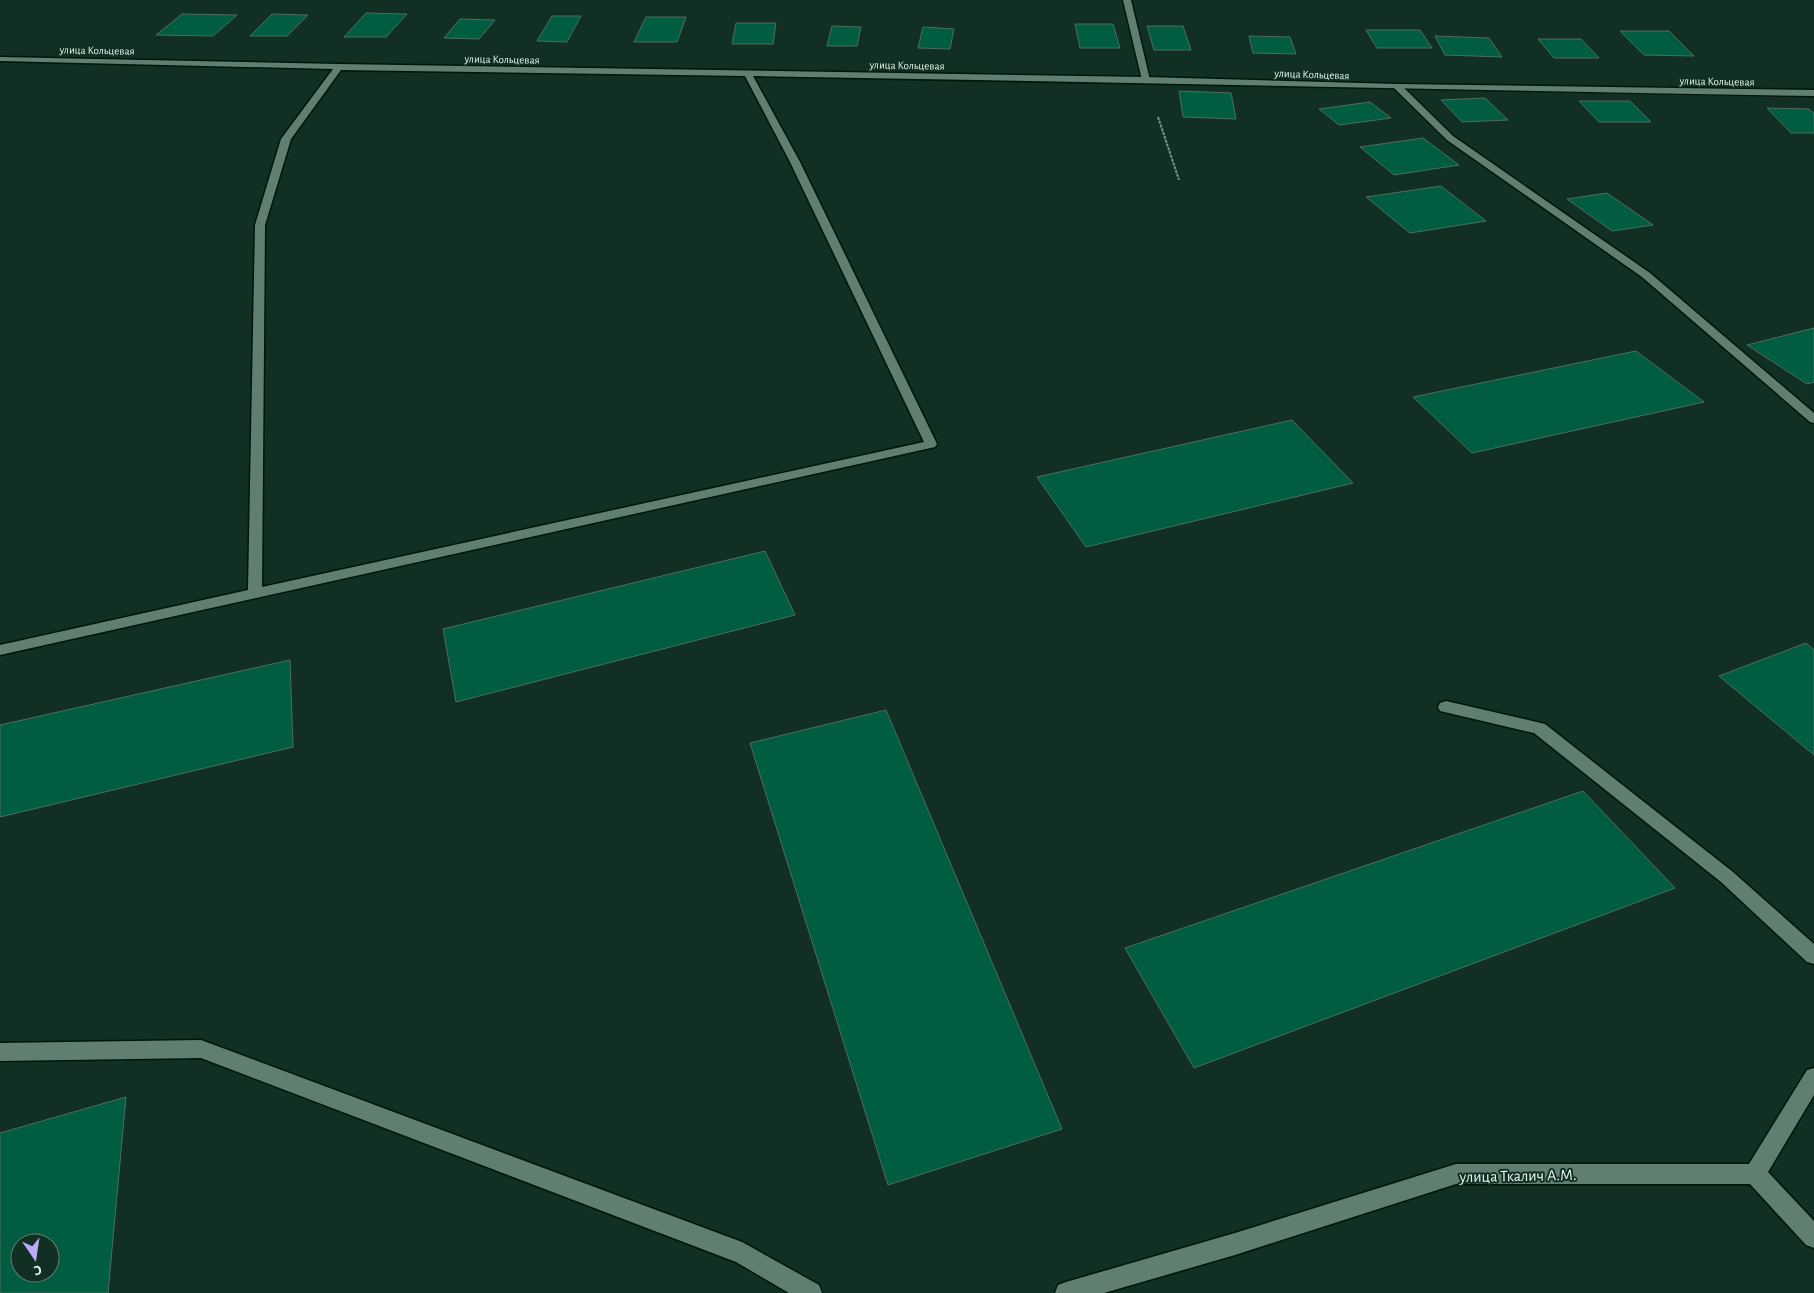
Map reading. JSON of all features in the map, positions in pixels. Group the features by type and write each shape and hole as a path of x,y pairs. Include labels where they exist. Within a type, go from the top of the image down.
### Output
{"street":[{"path":"1127,0 1146,80"},
{"name":"улица Кольцевая","path":"0,59 339,67 1146,80 1398,88 1814,93"},
{"path":"255,592 260,225 286,139 339,67"},
{"path":"0,650 255,592 931,444 795,162 748,74"},
{"path":"1398,88 1450,138 1646,274 1814,418"},
{"path":"1446,707 1539,728 1727,877 1814,956"},
{"path":"0,1052 201,1049 742,1253 811,1293"},
{"path":"1814,1077 1755,1174 1814,1237"},
{"name":"улица Ткалич А.М.","path":"1066,1293 1235,1244 1456,1174 1755,1174"}],"path":[{"path":"1146,80 1179,180"}],"building":[{"path":"366,13 407,14 386,37 344,37"},
{"path":"182,14 237,15 213,36 156,35"},
{"path":"272,14 308,15 287,36 250,36"},
{"path":"552,16 581,16 567,42 537,41"},
{"path":"646,17 686,17 677,42 634,42"},
{"path":"460,19 495,20 479,39 444,38"},
{"path":"736,23 776,23 773,44 732,44"},
{"path":"1075,24 1113,24 1120,48 1080,48"},
{"path":"832,26 861,27 857,46 827,46"},
{"path":"1147,26 1183,26 1191,50 1154,50"},
{"path":"923,27 954,29 950,49 918,48"},
{"path":"1366,30 1420,30 1432,48 1377,48"},
{"path":"1620,31 1669,31 1694,56 1644,55"},
{"path":"1249,36 1290,37 1296,54 1253,53"},
{"path":"1435,36 1489,38 1502,57 1445,55"},
{"path":"1538,39 1581,39 1599,58 1554,58"},
{"path":"1179,91 1231,93 1236,119 1183,117"},
{"path":"1485,98 1508,120 1462,122 1441,100"},
{"path":"1579,101 1630,101 1651,122 1599,122"},
{"path":"1370,102 1391,118 1339,125 1319,109"},
{"path":"1767,108 1809,109 1814,113 1814,133 1791,133"},
{"path":"1423,138 1459,165 1394,175 1360,147"},
{"path":"1441,186 1486,221 1410,233 1366,197"},
{"path":"1607,193 1653,225 1612,231 1567,199"},
{"path":"1814,328 1814,382 1807,384 1747,345"},
{"path":"1636,351 1704,402 1472,453 1413,397"},
{"path":"1292,420 1353,483 1086,547 1037,477"},
{"path":"765,551 795,615 456,702 443,629"},
{"path":"1806,643 1814,650 1814,755 1719,676"},
{"path":"290,660 293,747 0,817 0,725"},
{"path":"886,710 1062,1129 888,1185 750,743"},
{"path":"1583,791 1675,888 1194,1068 1125,948"},
{"path":"126,1097 108,1293 0,1293 0,1133"}]}
